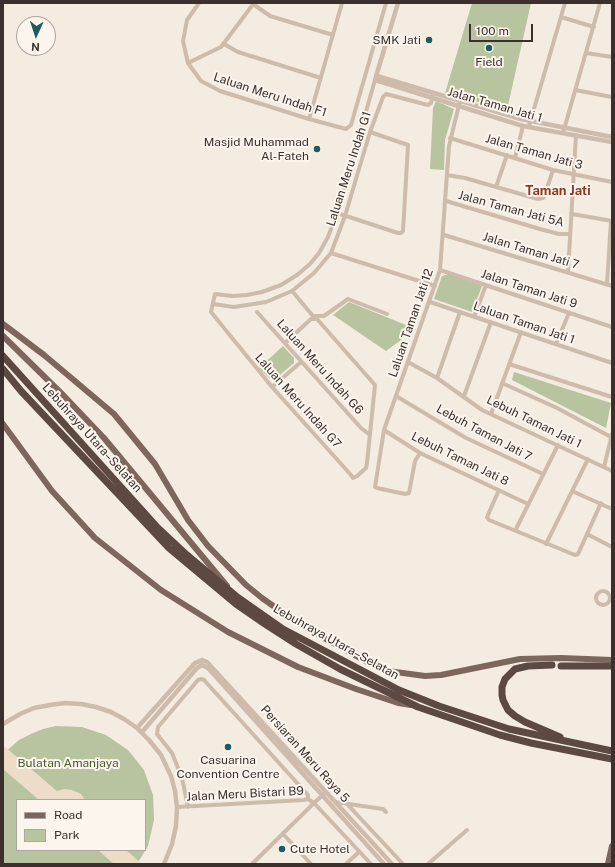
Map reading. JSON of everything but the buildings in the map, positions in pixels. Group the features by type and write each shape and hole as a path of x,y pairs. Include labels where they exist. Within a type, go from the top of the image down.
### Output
{"highway":[{"name":"Lebuhraya Utara–Selatan","path":"3,356 158,528 187,555 236,596 283,629 399,690 438,706 493,725 528,734 612,751"},
{"name":"Lebuhraya Utara–Selatan","path":"3,369 21,391 169,548 236,604 302,648 347,673 418,707 500,735 531,743 612,759"},
{"path":"552,665 528,666 515,669 505,679 502,688 503,700 508,710 525,722 586,746"},
{"path":"561,666 612,666"}],"main road":[{"path":"3,324 44,355 114,414 155,464 188,520 208,546 246,585 293,620 315,634 367,662 388,671 425,676 441,675 520,659 561,658 612,660"},
{"path":"3,336 104,438 236,596"},
{"path":"3,424 52,491 95,538 161,590 228,632 298,668 384,698 418,707"},
{"path":"608,864 612,846"}],"street":[{"name":"Laluan Meru Indah F1","path":"199,3 185,25 183,45 188,63 201,81 213,88 344,129 351,125 386,3"},
{"path":"309,119 342,3"},
{"path":"212,304 215,294 232,296 262,292 281,285 297,275 310,264 319,253 328,237 337,213 398,3"},
{"path":"530,124 565,3"},
{"path":"564,130 600,3"},
{"path":"188,63 219,48 224,44 228,36 254,4 270,16 333,35"},
{"path":"561,17 594,27"},
{"path":"224,44 238,52 321,78"},
{"path":"586,53 612,57"},
{"name":"Jalan Taman Jati 1","path":"376,78 418,93 433,95"},
{"name":"Jalan Taman Jati 1","path":"376,78 433,95 523,126 530,124"},
{"path":"575,90 612,97"},
{"path":"416,102 418,93"},
{"name":"Laluan Meru Indah G1","path":"212,304 244,307 266,302 292,291 314,273 331,253 346,216 370,132 383,96 386,94 428,105 431,103 433,95"},
{"name":"Jalan Taman Jati 1","path":"459,104 530,124 612,137"},
{"name":"Laluan Taman Jati 12","path":"420,453 414,461 408,493 405,494 376,488 377,471 384,430 440,270 444,235 450,138 459,104"},
{"path":"514,158 523,126"},
{"name":"Jalan Taman Jati 1","path":"564,130 576,135 612,142"},
{"path":"337,213 398,233 403,231 408,147 406,144 370,132"},
{"path":"568,272 576,135"},
{"name":"Jalan Taman Jati 3","path":"450,138 553,170 612,182"},
{"path":"496,187 507,155"},
{"path":"447,175 459,176 536,199 541,199 546,192 553,170"},
{"name":"Jalan Taman Jati 5A","path":"446,201 540,230 559,234 570,234"},
{"path":"572,214 611,221 607,284"},
{"name":"Jalan Taman Jati 7","path":"444,235 612,286"},
{"path":"331,253 435,286"},
{"name":"Jalan Taman Jati 9","path":"440,270 612,327"},
{"path":"474,317 486,285"},
{"path":"292,291 313,316 324,316 348,299 387,314"},
{"name":"Laluan Taman Jati 1","path":"430,302 612,363"},
{"name":"Laluan Meru Indah G7","path":"212,304 211,314 272,387 353,478 357,476 366,466 370,435"},
{"name":"Laluan Meru Indah G6","path":"257,312 361,428 370,435"},
{"path":"437,378 460,312"},
{"path":"556,344 569,313"},
{"path":"285,343 311,319 317,319 321,323 375,385 370,435"},
{"path":"464,396 491,322"},
{"path":"491,414 521,332"},
{"path":"272,387 301,362"},
{"name":"Lebuh Taman Jati 1","path":"408,362 437,378 482,410 612,471"},
{"path":"510,364 612,397"},
{"path":"502,383 557,408 612,436 604,467"},
{"name":"Lebuh Taman Jati 7","path":"396,396 466,438 543,474"},
{"name":"Lebuh Taman Jati 8","path":"384,430 420,453 528,504"},
{"path":"516,531 516,527 558,445"},
{"path":"546,544 588,459"},
{"path":"499,490 487,517 493,522 575,555 578,554 601,504"},
{"path":"572,491 612,509"},
{"path":"587,534 612,547"},
{"name":"Persiaran Meru Raya 5","path":"202,663 207,662 390,863"},
{"path":"137,728 195,663 202,663"},
{"path":"142,732 202,663"},
{"name":"Persiaran Meru Raya 5","path":"202,663 384,864"},
{"path":"188,807 182,778 169,748 160,739 157,731 158,727 198,680 204,680 308,795 308,799"},
{"path":"3,724 34,708 65,703 81,704 103,710 124,719 142,732 156,748 167,766 175,791 177,808 176,826 172,844 164,864"},
{"path":"252,864 326,792"},
{"name":"Jalan Meru Bistari B9","path":"177,808 308,799 314,803 359,852"},
{"path":"335,802 383,809 386,812"},
{"path":"348,804 402,864"},
{"path":"428,864 467,830"},
{"path":"282,834 311,864"},
{"path":"346,864 359,852 371,864"}],"green space":[{"name":"Field","path":"472,3 531,3 507,110 445,93"},
{"path":"436,101 454,109 445,140 444,170 430,169 433,108"},
{"path":"449,274 482,286 472,312 434,299 442,276"},
{"path":"349,302 416,329 386,351 333,315"},
{"path":"283,346 294,358 294,363 274,380 270,379 259,368"},
{"path":"514,372 611,403 606,428 512,380"},
{"name":"Bulatan Amanjaya","path":"56,726 82,727 106,735 128,750 144,770 153,795 154,820 146,849 146,799 16,799 16,851 145,851 137,864 3,864 3,754 19,740 31,734"}],"shaded area":[{"path":"4,746 57,791 64,789 72,790 81,794 84,799 38,799 3,769"},
{"path":"99,851 127,851 142,864 114,864"}],"place":[{"name":"SMK Jati","path":"429,40"},
{"name":"Field","path":"489,48"},
{"name":"Masjid Muhammad Al-Fateh","path":"317,149"},
{"name":"Casuarina Convention Centre","path":"228,747"},
{"name":"Cute Hotel","path":"282,849"}],"district":[{"name":"Taman Jati","path":"558,191"}]}
